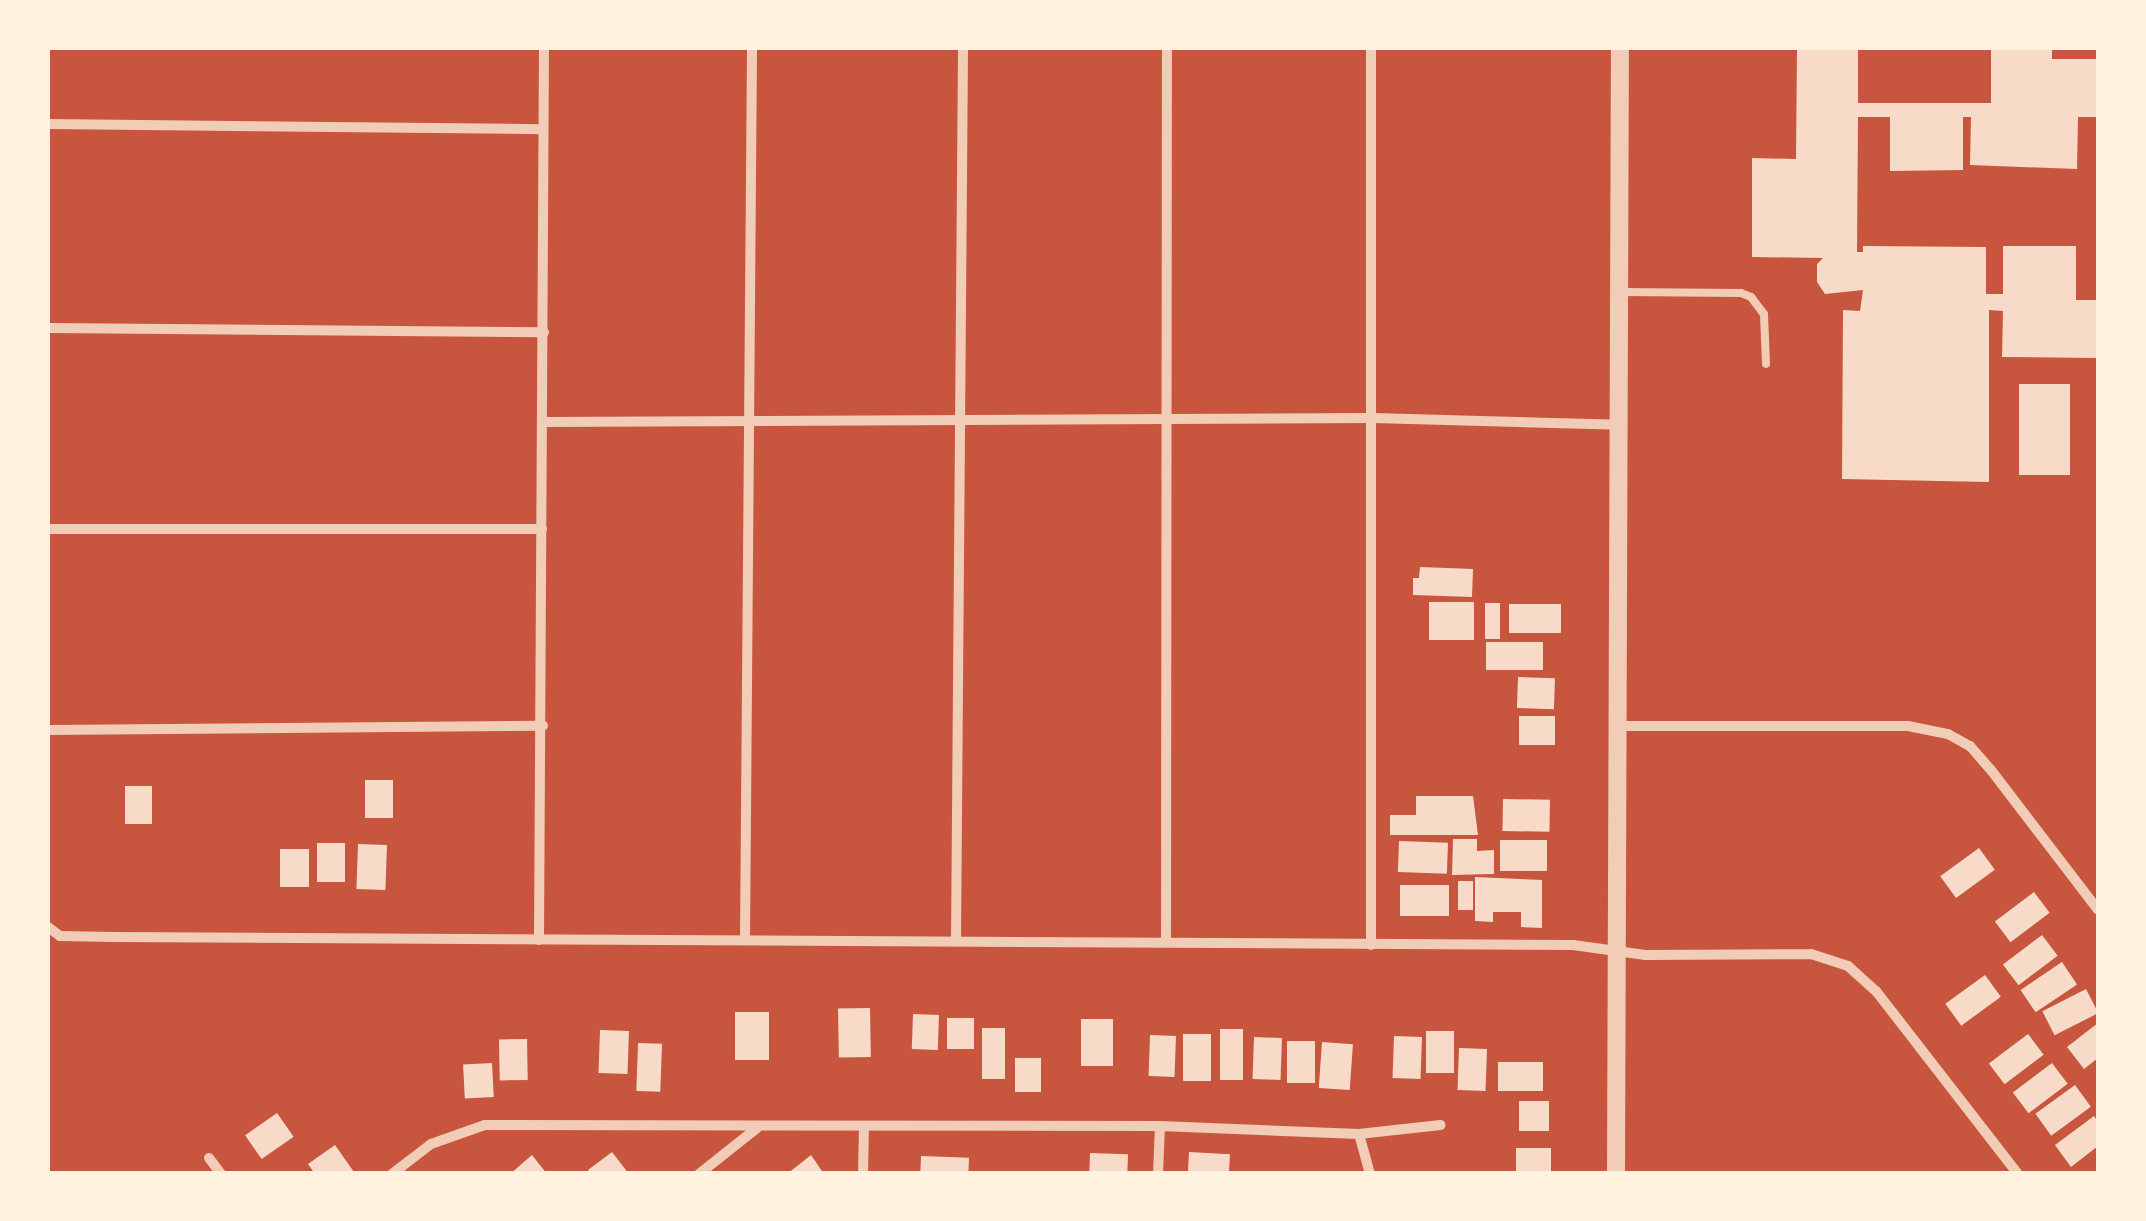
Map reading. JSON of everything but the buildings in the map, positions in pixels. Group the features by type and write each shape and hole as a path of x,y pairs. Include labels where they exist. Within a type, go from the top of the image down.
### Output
{"street":[{"path":"540,940 544,48"},
{"path":"745,940 752,48"},
{"path":"956,941 963,48"},
{"path":"1166,941 1170,422 1167,48"},
{"path":"1371,48 1371,946"},
{"path":"1616,1174 1620,48"},
{"path":"48,124 544,130"},
{"path":"48,328 544,332"},
{"path":"543,422 1170,422 1372,418 1620,425"},
{"path":"48,529 542,529"},
{"path":"48,730 543,726"},
{"path":"1618,726 1908,726 1948,734 1970,746 1991,770 2098,910"},
{"path":"48,928 60,936 113,938 1166,941 1371,946 1586,945 1617,952 1812,954 1848,966 1876,992 2018,1174"},
{"path":"392,1174 431,1144 485,1125 1160,1126 1358,1134 1440,1125"},
{"path":"863,1174 864,1126"},
{"path":"1158,1174 1160,1126"},
{"path":"699,1174 757,1128"},
{"path":"1358,1134 1370,1174"},
{"path":"208,1158 221,1174"}],"lane":[{"path":"1619,292 1741,293 1751,297 1764,314 1766,364"}]}
